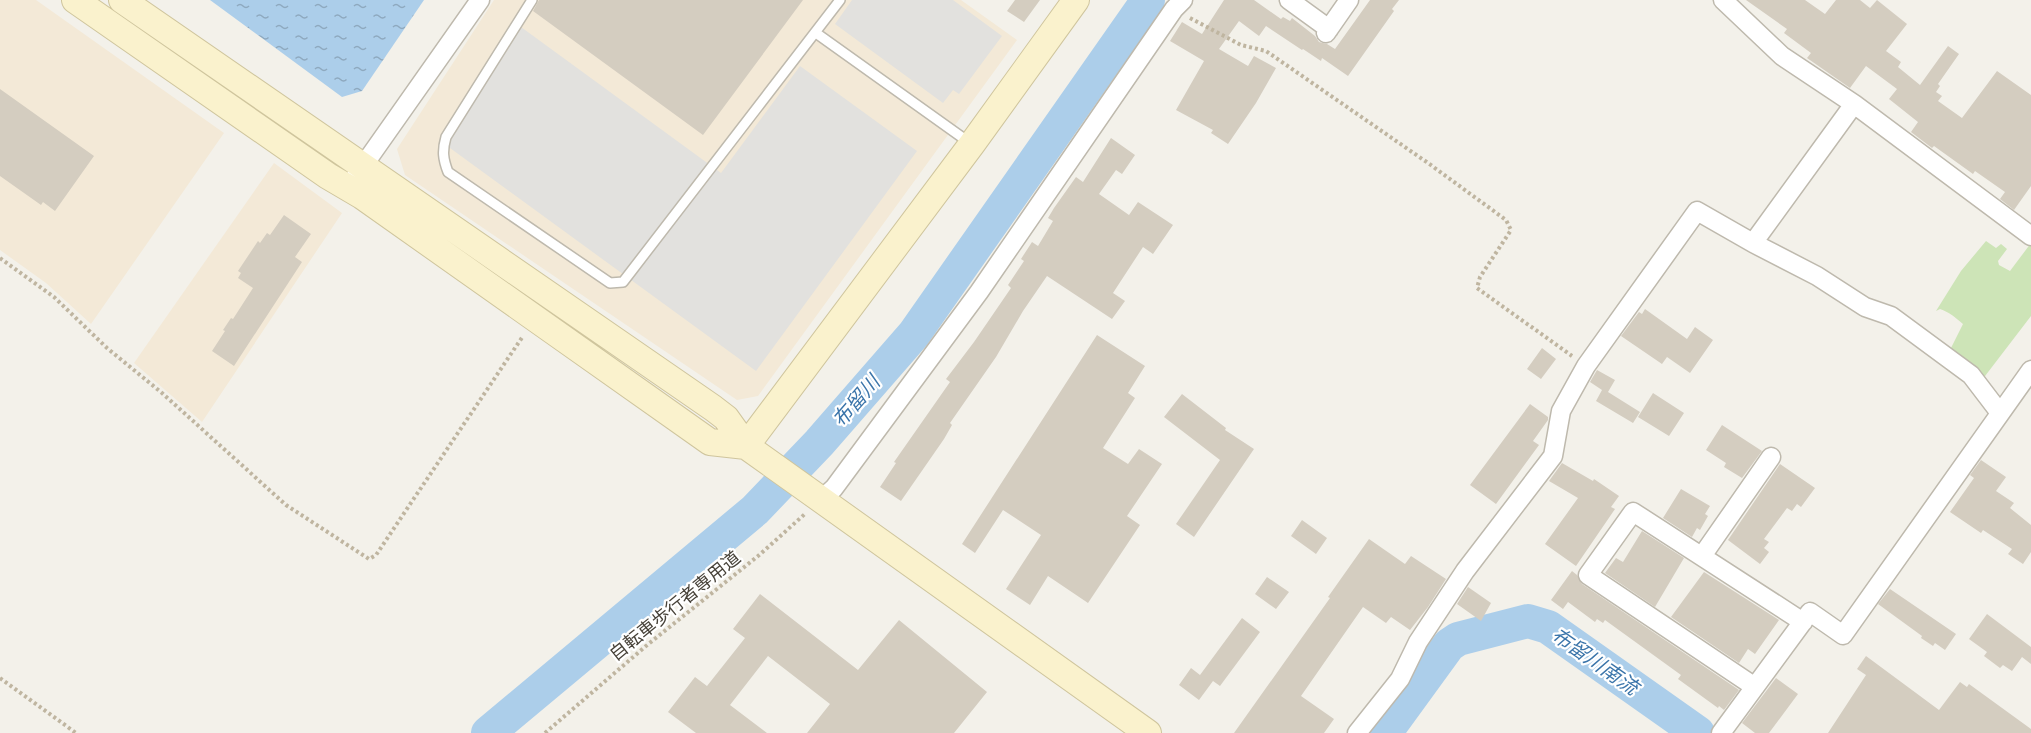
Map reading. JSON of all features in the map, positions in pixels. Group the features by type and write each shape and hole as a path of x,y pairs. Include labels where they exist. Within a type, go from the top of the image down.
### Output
{"street":[{"path":"75,0 710,442 751,450"},
{"path":"122,0 713,408 726,418 751,450 1148,733"},
{"path":"348,188 480,0"},
{"path":"751,450 1076,0"},
{"path":"1289,0 1327,31 1349,0"},
{"path":"1723,0 1782,56 1854,104 2031,236"},
{"path":"816,495 834,488 980,292 1178,5"},
{"path":"1753,243 1854,104"},
{"path":"1357,733 1400,679 1418,642 1465,571 1553,456 1561,411 1586,366 1696,211 1817,276 1865,307 1891,316 1971,375 2000,413"},
{"path":"1724,732 1810,612 1843,635 2031,370"},
{"path":"1702,556 1771,457"},
{"path":"1755,687 1588,575 1633,512 1803,622"}],"lane":[{"path":"530,3 446,137 442,150 448,172 610,283 623,282 840,0"},
{"path":"816,33 972,144"}],"path":[{"path":"1178,5 1241,45 1266,51 1506,220 1511,230 1480,277 1477,288 1586,366"},
{"path":"0,258 54,297 107,348 162,393 286,505 369,559 376,555 535,318"},
{"name":"自転車歩行者専用道","path":"545,733 646,646 758,556 816,495"},
{"path":"0,678 75,733"}],"shaded area":[{"path":"0,0 36,0 224,133 91,324 46,283 0,250"},
{"path":"494,0 961,0 1017,40 758,396 737,400 405,175 397,149"},
{"path":"852,0 953,0 1002,36 959,94 953,90 943,103 835,24"},
{"path":"521,27 721,173 800,66 917,151 756,371 439,140"},
{"path":"274,163 342,213 202,422 134,363"}],"green space":[{"path":"1986,241 1996,248 2001,244 2007,249 1998,261 1999,265 2010,271 2031,243 2031,316 1982,380 1949,352 1963,324 1940,309 1936,311 1961,271"}],"water":[{"path":"210,0 424,0 362,91 342,97"}],"building":[{"path":"539,0 803,0 703,135 533,11"},
{"path":"1015,0 1040,0 1024,22 1007,11"},
{"path":"1224,0 1254,0 1281,19 1283,17 1290,21 1292,18 1315,36 1319,42 1335,49 1370,0 1399,0 1392,9 1394,11 1348,76 1322,58 1321,61 1266,26 1259,36 1239,21 1219,49 1248,66 1254,56 1276,68 1228,144 1211,133 1213,130 1176,110 1204,61 1170,41 1182,22 1202,34"},
{"path":"1746,0 1805,0 1825,14 1836,0 1860,0 1870,8 1877,0 1907,24 1886,51 1901,62 1898,67 1920,85 1948,46 1959,54 1938,84 1940,86 1936,92 1942,96 1938,101 1962,118 1997,71 2031,95 2031,186 2014,210 2000,199 2005,192 1975,171 1973,174 1934,146 1932,148 1911,132 1918,122 1889,99 1897,89 1866,66 1850,88 1807,58 1811,53 1784,33 1787,29"},
{"path":"0,89 94,156 55,211 43,202 41,205 0,176"},
{"path":"1111,138 1135,155 1122,174 1116,170 1099,194 1129,215 1138,202 1173,225 1153,254 1143,247 1113,293 1125,301 1112,319 1047,276 996,357 950,423 952,425 944,439 901,501 880,487 896,463 894,462 950,382 946,379 1011,288 1008,285 1024,261 1021,259 1032,242 1038,246 1053,221 1048,218 1054,208 1076,177 1083,182"},
{"path":"284,215 311,234 295,257 302,262 234,366 212,351 225,331 223,330 253,288 238,278 241,273 238,271 258,241 260,243 267,233 270,235"},
{"path":"1645,309 1687,339 1695,327 1713,340 1690,373 1667,357 1662,364 1621,336 1639,312 1642,314"},
{"path":"1097,335 1145,366 1128,393 1135,398 1103,448 1128,464 1139,449 1162,464 1127,516 1140,525 1088,603 1048,576 1030,605 1006,589 1041,535 1003,510 975,553 962,544"},
{"path":"1542,348 1556,359 1541,379 1527,369"},
{"path":"1597,370 1615,380 1608,392 1640,412 1633,423 1596,401 1602,390 1590,382"},
{"path":"1653,393 1684,413 1669,436 1638,417"},
{"path":"1182,394 1226,428 1225,430 1254,449 1194,537 1176,524 1220,460 1164,417"},
{"path":"1530,404 1548,417 1548,420 1533,441 1539,445 1496,504 1470,485"},
{"path":"1722,425 1762,451 1742,478 1724,467 1726,463 1706,450"},
{"path":"1981,460 2006,477 1996,491 2014,503 2010,508 2031,525 2031,552 2023,564 2008,554 2012,549 1983,530 1981,533 1950,512 1974,478 1970,475"},
{"path":"1562,463 1593,481 1594,479 1619,496 1611,507 1615,509 1576,566 1545,544 1578,498 1549,481"},
{"path":"1780,464 1815,488 1801,507 1797,504 1792,511 1787,508 1764,539 1769,542 1764,548 1769,552 1760,564 1728,540"},
{"path":"1681,489 1710,506 1705,514 1708,516 1700,530 1697,528 1692,537 1663,518"},
{"path":"1302,520 1327,538 1316,554 1291,536"},
{"path":"1642,531 1684,558 1655,607 1605,573 1616,558 1623,562"},
{"path":"1369,539 1405,564 1411,556 1446,579 1428,607 1410,630 1391,617 1386,623 1363,607 1301,696 1334,719 1324,733 1234,733 1330,598 1328,597"},
{"path":"1572,571 1582,584 1739,690 1724,710 1678,679 1681,675 1605,620 1603,623 1597,619 1595,622 1568,602 1563,609 1551,600"},
{"path":"1704,572 1779,620 1755,654 1748,649 1739,663 1671,617"},
{"path":"1267,577 1289,592 1276,609 1255,594"},
{"path":"1468,587 1491,603 1481,621 1457,604"},
{"path":"1890,589 1956,634 1945,650 1921,638 1922,636 1878,604"},
{"path":"760,594 858,670 899,620 987,692 954,733 807,733 830,704 768,656 730,705 767,733 696,733 668,712 695,677 707,686 745,638 733,629"},
{"path":"1987,614 2031,647 2031,664 2022,657 2012,671 2003,665 2000,668 1984,656 1987,652 1969,639"},
{"path":"1242,618 1260,632 1220,686 1213,681 1199,700 1179,685 1191,668 1200,675"},
{"path":"1866,656 1939,710 1960,682 1967,687 1969,684 2031,729 2031,733 1828,733 1866,675 1857,669"},
{"path":"1776,678 1798,694 1769,733 1755,733 1742,723"}],"waterway":[{"name":"布留川","path":"488,733 755,510 819,443 914,334 1148,0"},
{"name":"布留川南流","path":"1385,733 1449,645 1458,639 1528,621 1548,627 1698,733"}]}
